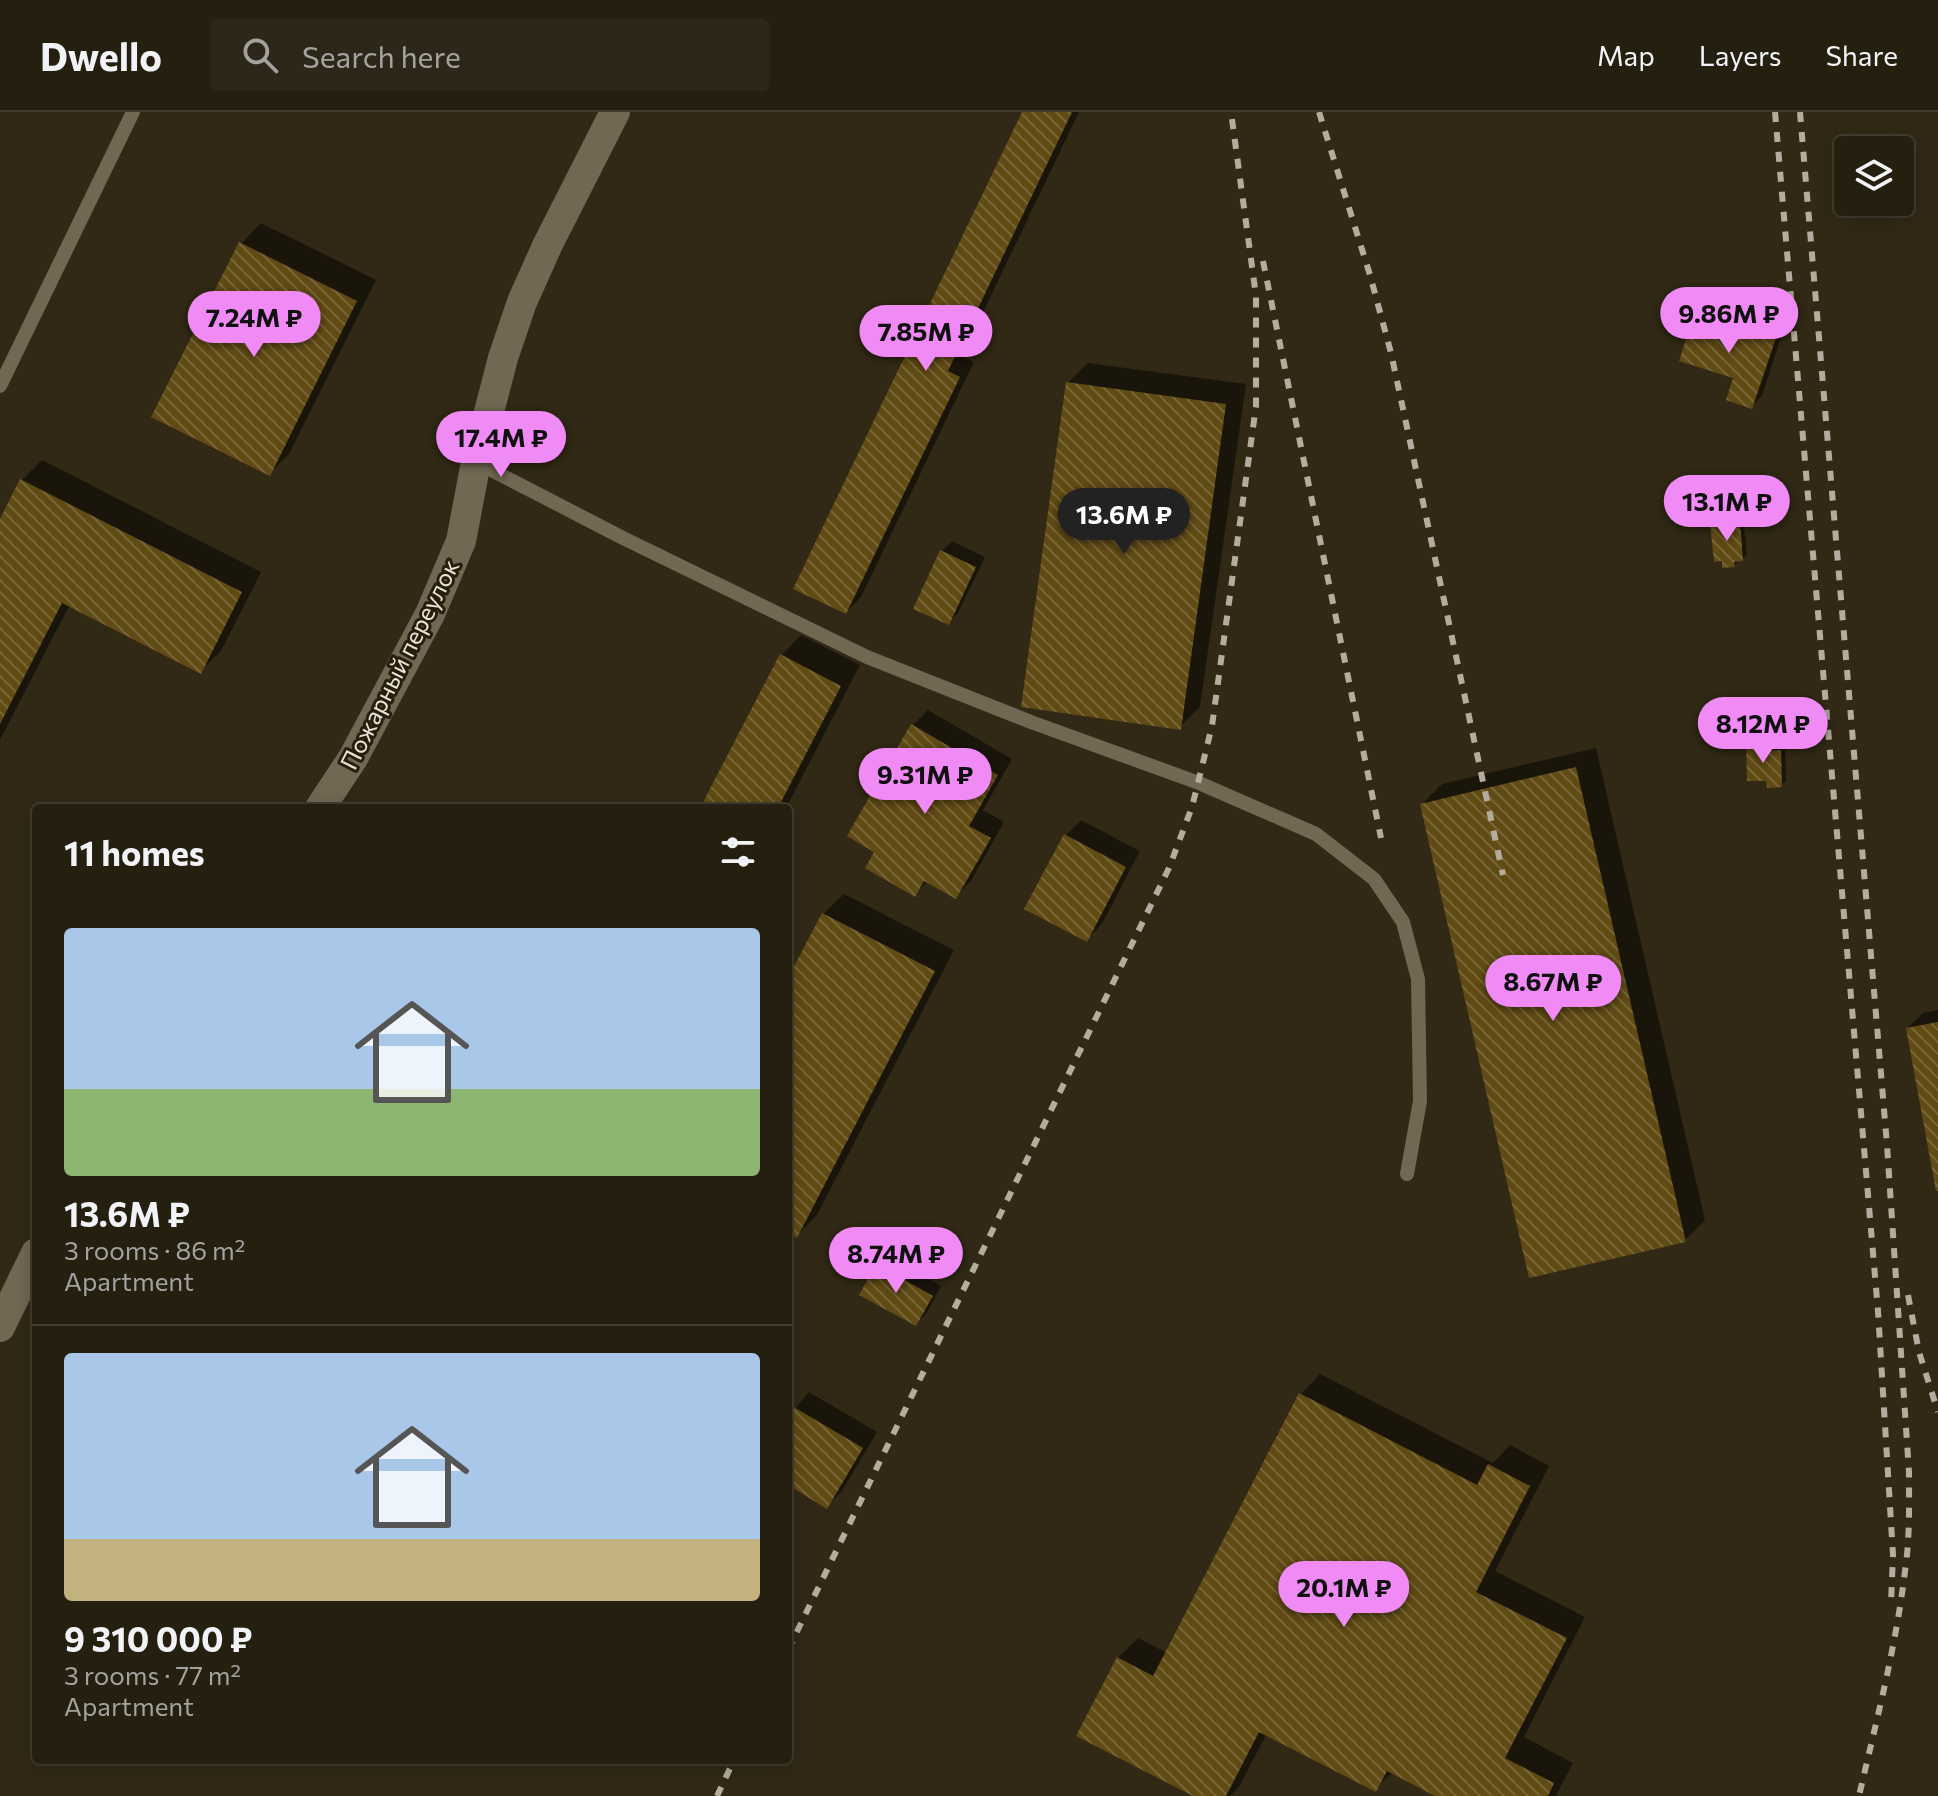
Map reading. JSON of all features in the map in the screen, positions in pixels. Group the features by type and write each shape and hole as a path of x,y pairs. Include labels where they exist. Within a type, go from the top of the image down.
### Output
{"street":[{"name":"Пожарный переулок","path":"323,804 353,758 430,614 461,541 476,462 503,358 522,302 615,112"},
{"path":"0,1327 32,1261"}],"lane":[{"path":"0,386 133,112"},
{"path":"476,462 623,538 867,657 1031,722 1199,783 1316,834 1374,879 1403,922 1418,979 1420,1055 1420,1101 1407,1174"}],"building":[{"path":"1022,112 1072,112 948,371 960,377 846,614 793,589"},
{"path":"239,242 357,301 270,476 151,417"},
{"path":"1695,311 1776,338 1752,409 1726,400 1733,378 1679,361"},
{"path":"1066,382 1226,404 1181,730 1021,707"},
{"path":"20,479 242,592 201,674 62,603 0,724 0,519"},
{"path":"1740,520 1743,561 1734,562 1735,567 1722,568 1722,561 1714,562 1710,523"},
{"path":"940,550 976,567 949,625 913,609"},
{"path":"780,654 841,686 780,804 702,804"},
{"path":"911,724 998,775 969,826 991,838 956,899 924,881 915,897 865,868 874,852 847,836"},
{"path":"1746,739 1760,739 1760,751 1781,750 1782,787 1767,788 1766,781 1747,781"},
{"path":"1576,767 1686,1242 1529,1278 1420,804"},
{"path":"1064,834 1126,867 1087,942 1024,909"},
{"path":"822,913 935,971 797,1238 792,1235 792,970"},
{"path":"1938,1022 1938,1191 1936,1191 1906,1028"},
{"path":"876,1264 933,1296 916,1326 859,1295"},
{"path":"1299,1393 1477,1485 1488,1464 1530,1486 1476,1592 1567,1638 1505,1758 1554,1783 1548,1796 1435,1796 1387,1771 1376,1792 1259,1732 1226,1796 1193,1796 1076,1736 1117,1657 1153,1676"},
{"path":"792,1406 863,1448 827,1509 792,1487"}],"railway":[{"path":"792,1642 1169,868 1192,807 1212,726 1256,406 1256,296 1231,112"},
{"path":"1319,112 1391,353 1503,875"},
{"path":"1775,112 1878,1311 1893,1555 1891,1603"},
{"path":"1800,112 1887,1145 1909,1472 1908,1546 1901,1599 1859,1796"},
{"path":"1263,261 1381,838"},
{"path":"1908,1295 1919,1352 1938,1412"},
{"path":"717,1796 732,1764"}]}
